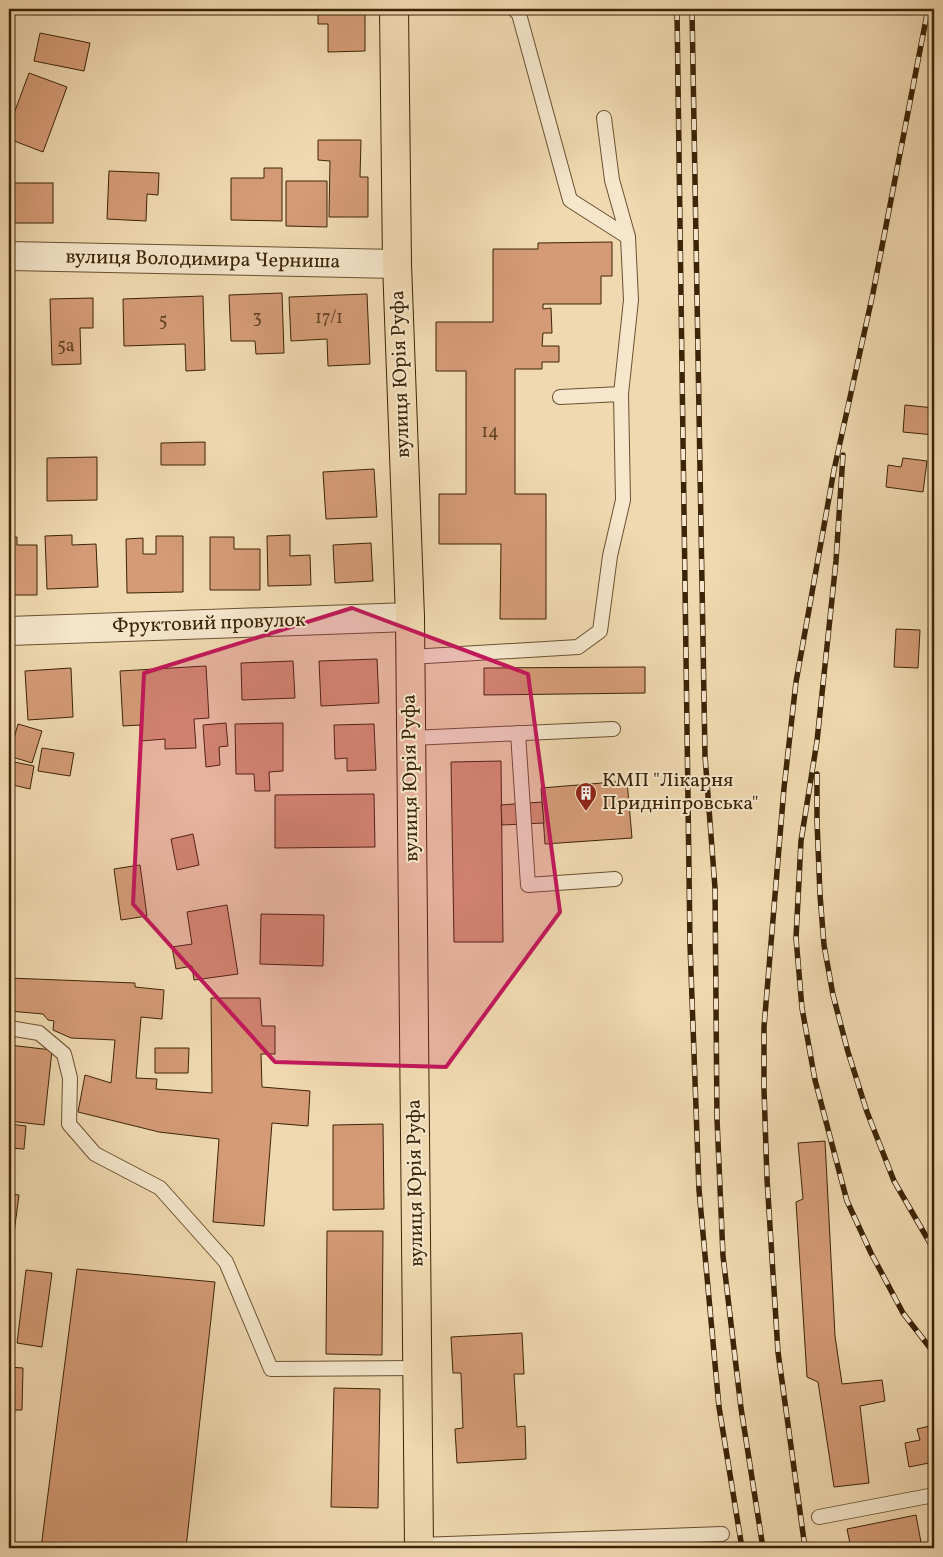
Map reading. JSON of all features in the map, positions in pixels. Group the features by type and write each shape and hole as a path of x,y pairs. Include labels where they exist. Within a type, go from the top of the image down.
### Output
{"main road":[{"name":"вулиця Юрія Руфа","path":"394,9 398,264 410,617 419,1546"}],"street":[{"name":"вулиця Володимира Черниша","path":"9,256 398,264"},
{"name":"Фруктовий провулок","path":"9,631 410,617"}],"lane":[{"path":"514,9 519,14 570,200 628,237"},
{"path":"410,657 578,647 600,631 610,556 623,500 621,394 631,300 628,237 612,180 604,118"},
{"path":"560,397 621,394"},
{"path":"411,738 613,729"},
{"path":"518,733 528,885 615,879"},
{"path":"9,1028 39,1034 64,1054 70,1078 68,1124 96,1154 160,1188 226,1262 271,1369 418,1368"},
{"path":"819,1517 934,1495"},
{"path":"419,1546 722,1534"}],"highlighted area":[{"path":"352,608 528,674 560,912 446,1067 275,1062 133,904 144,673"}],"building":[{"path":"83,9 100,9 98,14"},
{"path":"157,9 194,9 194,11"},
{"path":"318,9 365,9 365,51 328,52 328,24 318,24"},
{"path":"40,33 90,43 84,71 34,61"},
{"path":"29,73 67,87 43,152 9,139 9,127"},
{"path":"318,140 361,140 360,177 368,177 368,217 329,217 330,161 318,160"},
{"path":"264,168 282,168 282,221 231,220 231,178 264,178"},
{"path":"109,171 159,173 158,195 147,194 146,221 107,219"},
{"path":"286,181 327,181 327,227 286,226"},
{"path":"9,183 53,183 53,223 9,223"},
{"path":"612,242 612,276 601,276 601,304 543,304 543,309 551,308 552,333 543,333 542,346 559,346 559,362 542,362 542,369 515,369 515,494 546,494 546,619 500,619 501,544 439,544 439,494 466,494 466,371 436,371 436,322 493,322 493,249 538,249 538,243"},
{"path":"282,293 284,353 256,354 255,341 231,341 229,295"},
{"path":"367,294 370,364 328,366 327,339 291,341 289,297"},
{"path":"203,296 205,370 186,371 185,344 124,346 123,299"},
{"path":"93,298 93,328 80,328 81,364 52,365 50,299"},
{"path":"905,405 934,408 934,435 903,432"},
{"path":"205,442 205,465 161,465 161,443"},
{"path":"97,457 97,500 47,501 47,458"},
{"path":"903,458 927,461 923,492 886,487 888,465 901,467"},
{"path":"374,469 377,517 326,519 323,472"},
{"path":"72,535 72,545 96,544 98,587 47,589 45,536"},
{"path":"290,535 290,556 310,555 311,585 268,586 267,536"},
{"path":"156,536 183,536 183,592 127,593 126,539 143,538 143,554 156,554"},
{"path":"9,537 17,537 17,545 37,545 37,595 9,595"},
{"path":"210,537 234,537 234,549 260,549 260,590 210,590"},
{"path":"371,543 373,581 335,583 333,545"},
{"path":"896,629 920,630 918,668 894,667"},
{"path":"377,659 379,703 321,706 319,661"},
{"path":"293,661 295,698 242,700 241,663"},
{"path":"206,666 209,718 194,719 196,748 165,749 165,739 141,741 140,725 123,726 120,671"},
{"path":"645,667 645,693 484,695 484,668"},
{"path":"71,668 73,717 28,720 25,671"},
{"path":"226,723 228,746 219,747 220,765 206,767 203,725"},
{"path":"283,723 283,771 269,772 270,791 255,791 254,774 236,774 235,724"},
{"path":"18,724 42,731 32,763 9,756"},
{"path":"374,724 376,770 347,771 347,758 335,759 334,725"},
{"path":"42,748 74,753 70,776 38,771"},
{"path":"9,761 34,766 30,789 9,784"},
{"path":"501,761 503,942 454,942 451,762"},
{"name":"КМП \"Лікарня Придніпровська\"","path":"627,781 632,838 545,844 541,788"},
{"path":"374,794 375,847 275,848 275,795"},
{"path":"542,802 544,823 502,825 501,805"},
{"path":"193,834 199,865 177,870 171,839"},
{"path":"140,865 147,916 121,920 114,869"},
{"path":"227,905 238,974 194,980 192,966 176,969 172,947 192,944 187,912"},
{"path":"261,914 324,915 323,966 260,964"},
{"path":"9,978 135,983 135,987 164,990 162,1019 141,1017 136,1078 157,1079 156,1089 212,1093 211,998 260,998 262,1026 275,1026 275,1054 261,1054 262,1087 310,1091 308,1126 272,1123 264,1226 213,1222 219,1139 159,1132 78,1112 85,1075 111,1083 115,1040 71,1038 53,1030 54,1021 48,1020 43,1014 9,1011"},
{"path":"9,1045 52,1050 44,1125 9,1121"},
{"path":"155,1048 189,1048 188,1073 155,1073"},
{"path":"9,1124 26,1126 24,1149 9,1148"},
{"path":"383,1124 384,1209 333,1210 333,1125"},
{"path":"825,1141 835,1336 842,1384 882,1380 885,1401 860,1406 869,1483 834,1487 818,1382 807,1377 796,1202 803,1199 798,1143"},
{"path":"9,1194 19,1195 11,1256 9,1256"},
{"path":"327,1231 383,1231 382,1355 326,1354"},
{"path":"77,1269 215,1282 186,1548 41,1548"},
{"path":"26,1270 52,1273 42,1347 17,1343"},
{"path":"522,1333 524,1374 514,1374 517,1427 525,1426 526,1459 457,1463 455,1429 463,1428 461,1373 453,1373 451,1337"},
{"path":"9,1367 23,1368 22,1410 9,1410"},
{"path":"334,1388 380,1389 378,1508 331,1507"},
{"path":"934,1425 934,1462 909,1467 905,1443 920,1440 917,1429"},
{"path":"916,1515 922,1548 851,1548 847,1529"},
{"path":"332,1543 378,1544 378,1548 331,1548"}],"railway":[{"path":"677,9 690,944 699,1190 719,1407 742,1548"},
{"path":"692,9 705,756 715,888 717,1119 723,1256 741,1408 763,1548"},
{"path":"805,1548 778,1352 767,1179 764,1027 784,788 796,682 834,470 873,293 928,9"},
{"path":"843,455 836,561 817,741 801,841 796,938 802,1008 815,1080 847,1201 871,1253 903,1313 934,1353"},
{"path":"817,774 820,895 824,945 833,995 848,1052 867,1112 894,1181 934,1250"}],"place":[{"name":"КМП \"Лікарня Придніпровська\"","path":"586,812"}]}
